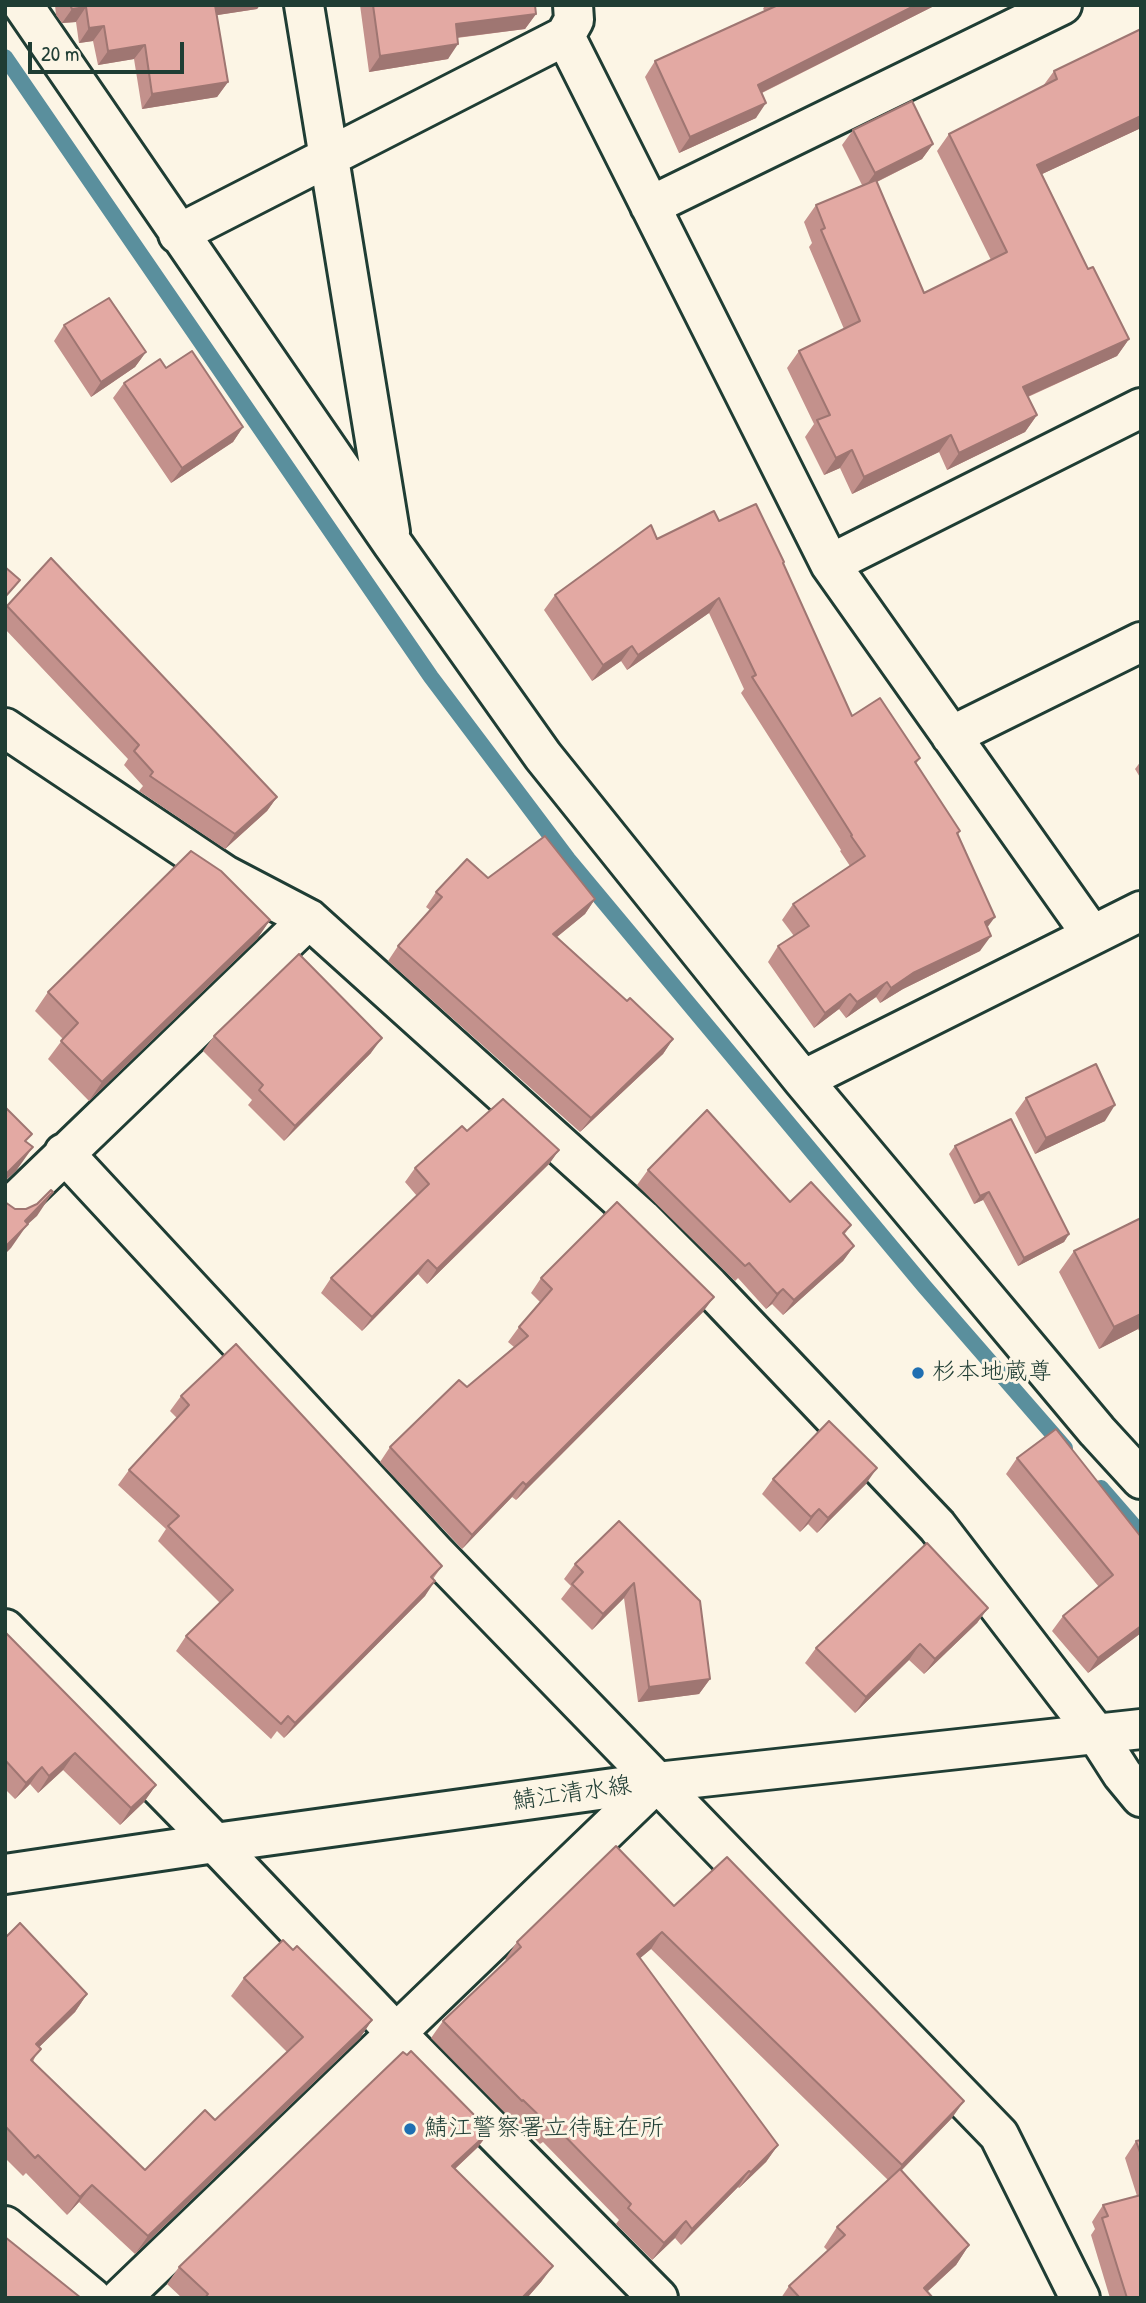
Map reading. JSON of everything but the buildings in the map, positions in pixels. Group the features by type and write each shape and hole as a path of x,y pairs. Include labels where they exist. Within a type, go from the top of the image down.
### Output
{"street":[{"path":"23,5 178,234 543,756 803,1080 1097,1432 1141,1479"},
{"path":"304,5 392,543"},
{"path":"650,206 1062,5"},
{"path":"178,234 328,158 569,20 650,206 830,564 1092,935"},
{"path":"830,564 1141,408"},
{"path":"951,736 1141,642"},
{"path":"5,728 225,875 309,919 642,1219 937,1526 1097,1735 1122,1774 1141,1797"},
{"path":"803,1080 1141,911"},
{"path":"5,1212 309,919"},
{"path":"64,1153 435,1553 999,2134 1080,2298"},
{"path":"5,1629 397,2034 658,2298"},
{"name":"鯖江清水線","path":"5,1874 657,1782 1141,1729"},
{"path":"121,2298 657,1782"},
{"path":"5,2226 92,2298"}],"waterway":[{"path":"5,57 431,677 568,859 924,1286 1065,1448"},
{"path":"1101,1488 1141,1534"}],"place":[{"name":"杉本地蔵尊","path":"918,1373"},
{"name":"鯖江警察署立待駐在所","path":"410,2129"}]}
